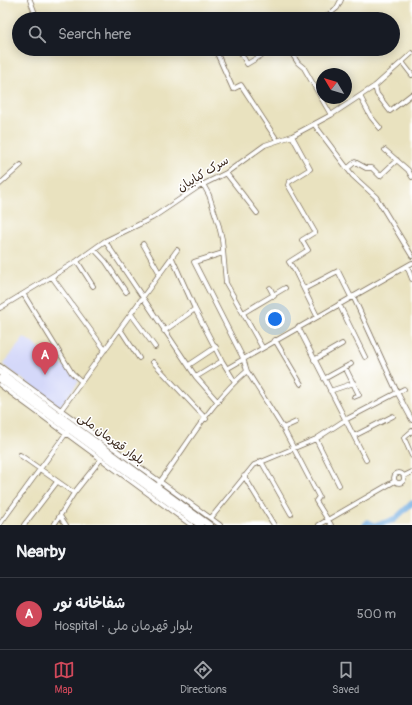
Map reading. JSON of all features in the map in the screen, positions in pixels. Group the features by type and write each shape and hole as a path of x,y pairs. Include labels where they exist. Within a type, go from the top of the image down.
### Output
{"highway":[{"name":"بلوار قهرمان ملی","path":"0,372 71,427"},
{"name":"بلوار قهرمان ملی","path":"0,379 210,522"},
{"name":"بلوار قهرمان ملی","path":"156,486 200,525"}],"street":[{"path":"30,0 34,12"},
{"path":"332,12 337,8 341,0"},
{"name":"سرک کبابیان","path":"0,308 24,295 105,241 152,218 203,184 226,173 265,145 276,140 292,136 331,115 375,86 412,53"},
{"path":"218,56 233,89 241,85 276,140"},
{"path":"243,56 248,64 261,56"},
{"path":"295,56 304,68 331,115"},
{"path":"402,62 412,75"},
{"path":"375,86 377,94 390,111 412,94"},
{"path":"360,96 371,117 380,128"},
{"path":"314,124 353,176 376,197 412,256"},
{"path":"292,136 310,168 289,182 288,185 315,232 302,240 308,250 289,262 304,289 316,316"},
{"path":"385,150 397,160 412,177"},
{"path":"348,168 355,162 366,168 372,168 380,176 397,160"},
{"path":"0,184 22,165"},
{"path":"226,173 257,213"},
{"path":"203,184 209,195 219,226 226,283 262,347"},
{"path":"105,241 164,331 196,376 218,402"},
{"path":"143,244 160,274"},
{"path":"94,249 106,262 126,292"},
{"path":"61,410 178,250"},
{"path":"223,254 194,262 243,358 247,371 294,447 319,497 316,501 331,525"},
{"path":"172,258 195,309 222,361 228,368 235,382"},
{"path":"77,261 93,286"},
{"path":"228,368 316,316 412,263"},
{"path":"407,266 412,279"},
{"path":"304,289 338,271 352,296 397,392 412,420"},
{"path":"52,277 104,350"},
{"path":"270,288 274,296"},
{"path":"242,313 274,296 285,288"},
{"path":"24,295 72,373 81,381"},
{"path":"339,304 365,357"},
{"path":"164,331 195,309"},
{"path":"131,314 155,347"},
{"path":"298,327 366,460"},
{"path":"120,329 139,358"},
{"path":"275,340 301,384"},
{"path":"314,360 342,344"},
{"path":"189,365 216,347"},
{"path":"196,376 222,361"},
{"path":"152,362 206,418"},
{"path":"324,379 351,364"},
{"path":"0,366 61,410 71,427 101,459 190,525"},
{"path":"345,367 359,395 354,397"},
{"path":"0,386 71,427 156,486 218,402 235,382 247,371"},
{"path":"330,391 354,383"},
{"path":"220,525 210,522 254,465 316,439 346,420 404,388"},
{"path":"354,436 393,416"},
{"path":"283,428 296,422"},
{"path":"0,524 71,427"},
{"path":"412,431 404,438 412,456"},
{"path":"316,439 339,485"},
{"path":"20,455 74,494"},
{"path":"54,525 74,494 101,459"},
{"path":"261,461 291,514"},
{"path":"319,525 395,481 399,483 402,482 404,476 412,472"},
{"path":"395,481 395,476 397,474 402,474 404,476"},
{"path":"244,476 256,498 274,525"},
{"path":"24,525 57,482"},
{"path":"60,516 66,525"}],"shaded area":[{"path":"24,337 68,369 79,381 60,407 3,365"}],"waterway":[{"path":"376,525 394,520 412,503"},
{"path":"365,525 368,522 374,525"}],"place":[{"name":"شفاخانه نور","path":"45,375"}]}
